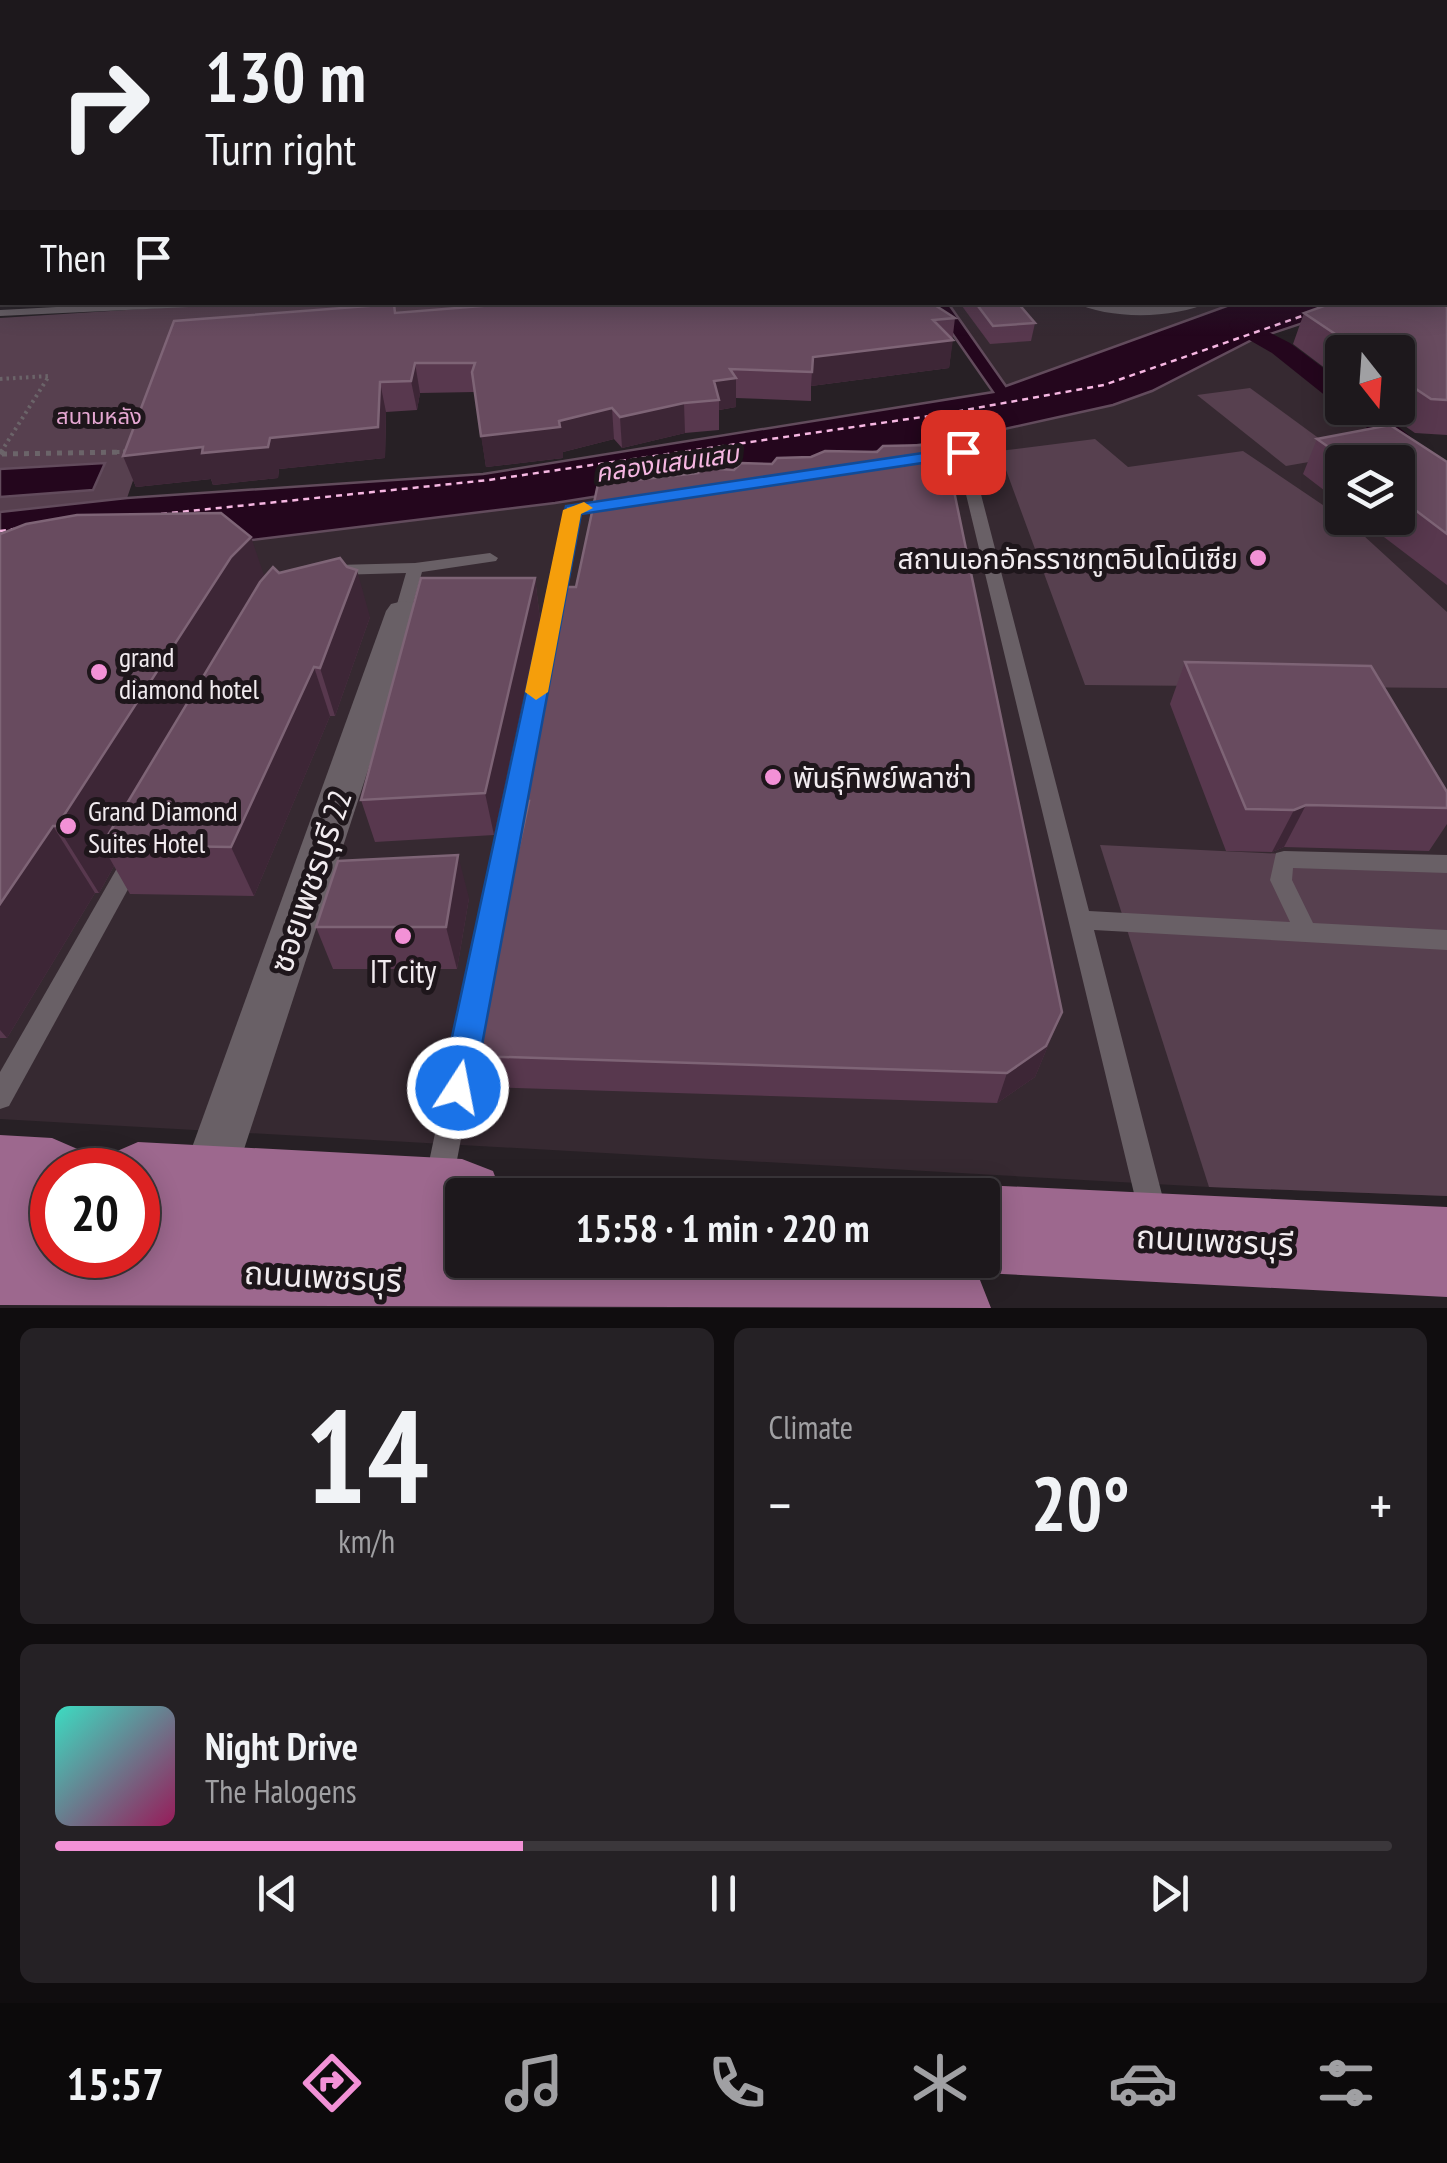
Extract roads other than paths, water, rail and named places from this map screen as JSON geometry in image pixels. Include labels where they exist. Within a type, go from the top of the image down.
[{"type":"main road","points":[[186,1175],[445,1201]]},
{"type":"main road","points":[[0,1178],[30,1180]]},
{"type":"main road","name":"ถนนเพชรบุรี","points":[[1000,1229],[1447,1252]]},
{"type":"main road","name":"ถนนเพชรบุรี","points":[[0,1260],[739,1303],[945,1308]]},
{"type":"street","name":"ซอยเพชรบุรี 22","points":[[186,1175],[403,611]]},
{"type":"lane","points":[[0,313],[146,305]]},
{"type":"lane","points":[[1087,305],[1102,310],[1151,311],[1187,305]]},
{"type":"lane","points":[[885,464],[963,452],[1159,1238]]},
{"type":"lane","points":[[452,1178],[572,510],[631,501]]},
{"type":"lane","points":[[336,570],[415,568],[490,558]]},
{"type":"lane","points":[[403,611],[415,568]]},
{"type":"lane","points":[[0,1097],[142,844]]},
{"type":"lane","points":[[1307,933],[1280,880],[1284,859],[1447,864]]},
{"type":"lane","points":[[1080,920],[1447,940]]},
{"type":"water","name":"คลองแสนแสบ","points":[[932,305],[949,305],[1006,386],[1229,305],[1357,305],[1252,340],[1152,391],[1113,405],[968,437],[555,503],[121,556],[0,566],[0,512],[127,498],[483,474],[993,392]]},
{"type":"water","points":[[105,463],[93,490],[0,497],[0,469]]},
{"type":"waterway","points":[[1241,325],[1281,348],[1325,382]]},
{"type":"waterway","points":[[1379,425],[1447,481]]},
{"type":"place","name":"สถานเอกอัครราชทูตอินโดนีเซีย","points":[[1258,558]]},
{"type":"place","name":"grand diamond hotel","points":[[99,672]]},
{"type":"place","name":"พันธุ์ทิพย์พลาซ่า","points":[[773,777]]},
{"type":"place","name":"Grand Diamond Suites Hotel","points":[[68,826]]},
{"type":"place","name":"IT city","points":[[403,936]]},
{"type":"park label","name":"สนามหลัง","points":[[99,416]]}]
